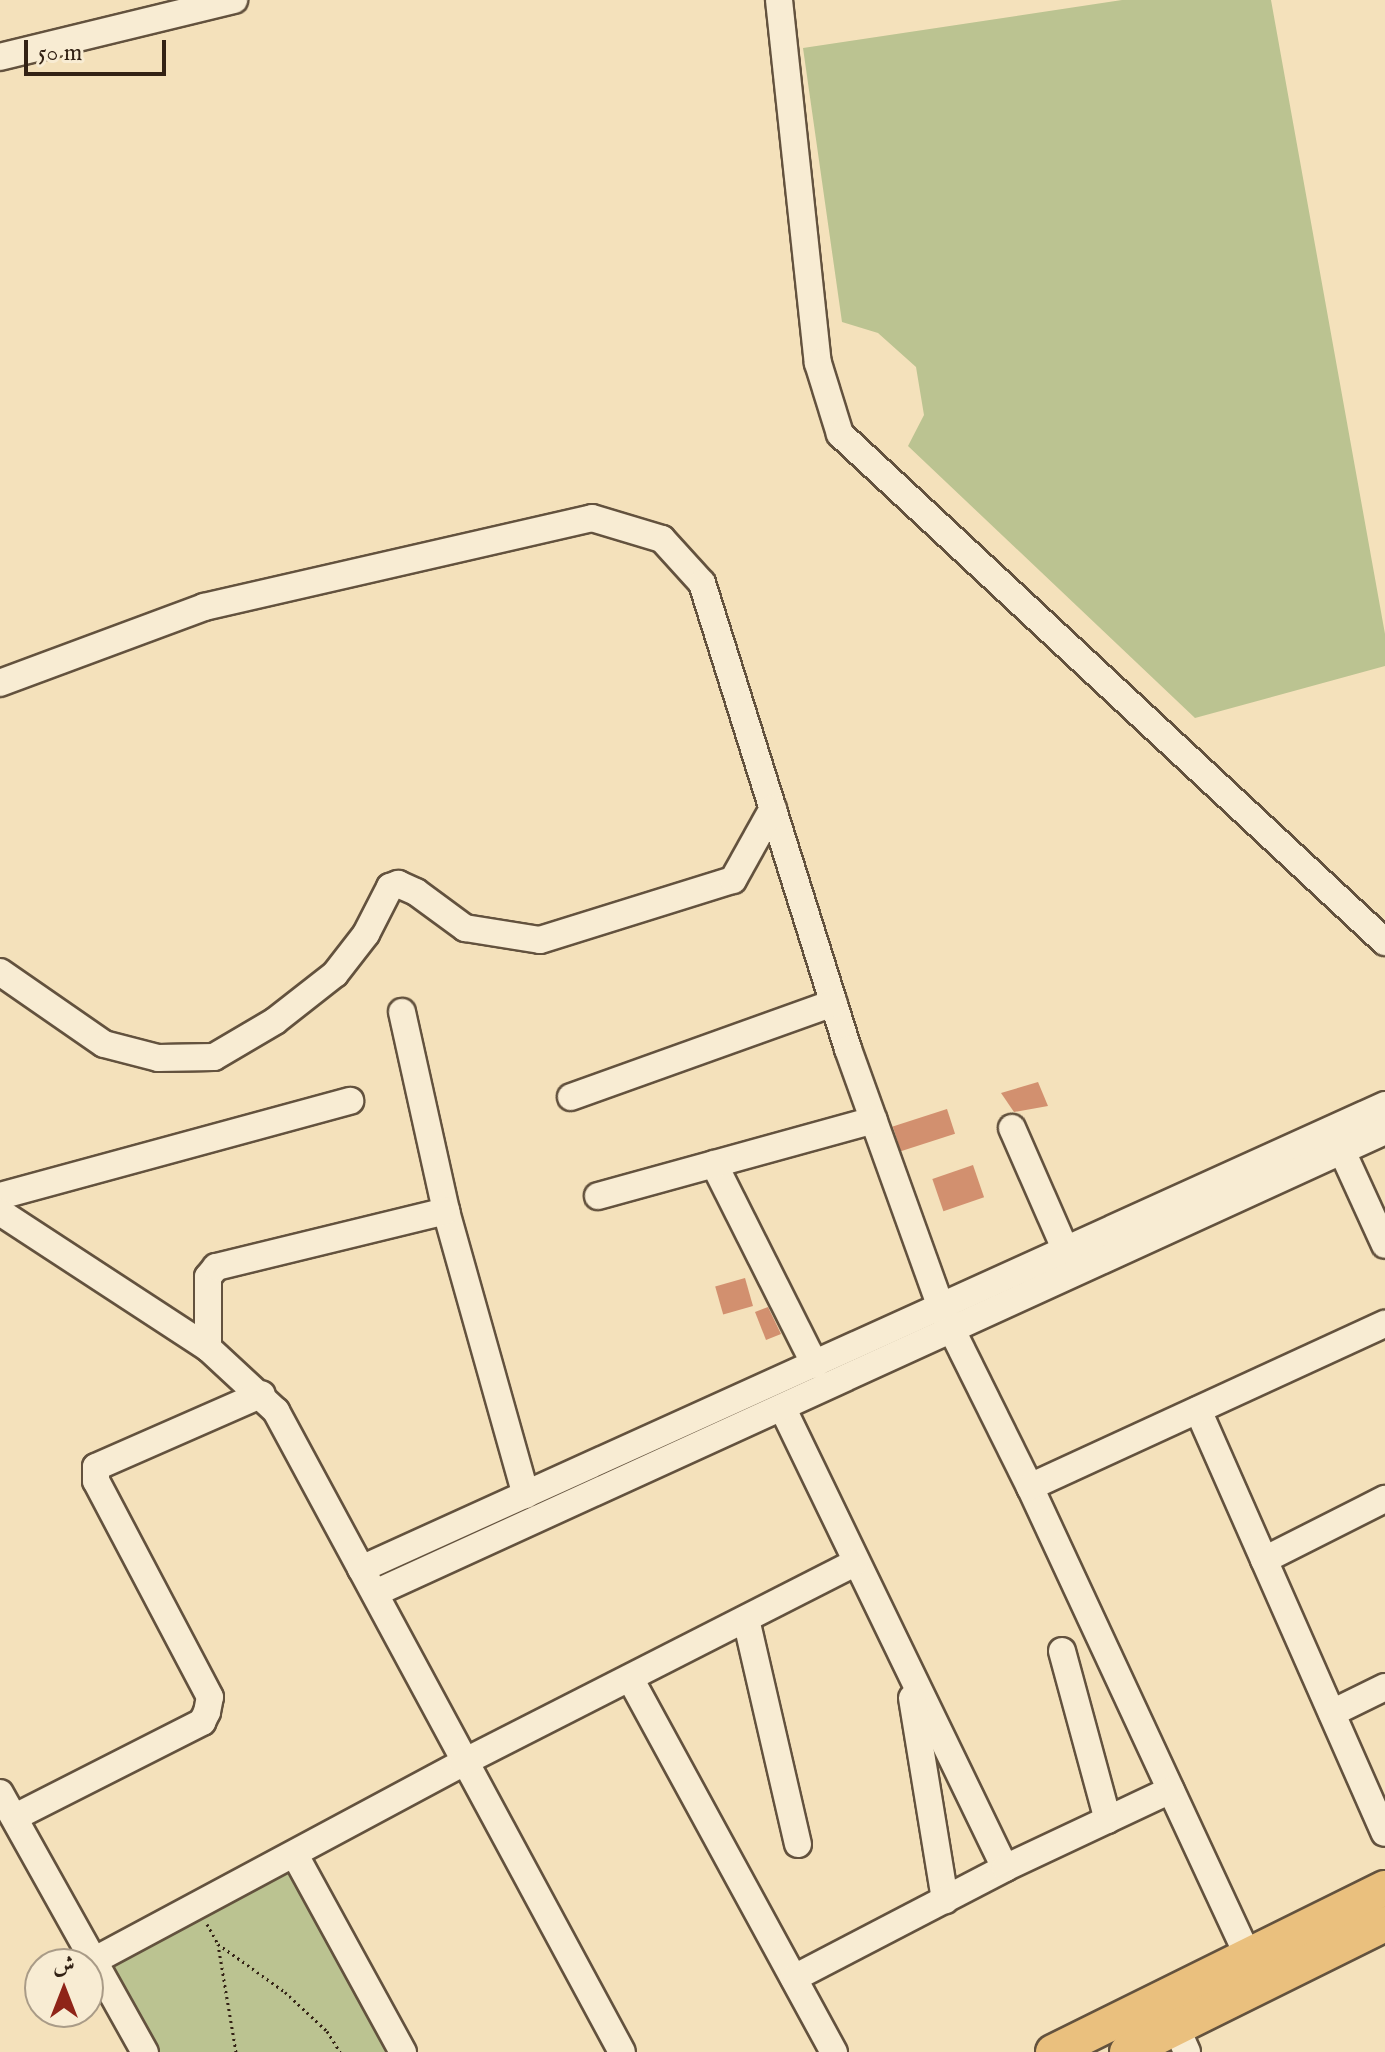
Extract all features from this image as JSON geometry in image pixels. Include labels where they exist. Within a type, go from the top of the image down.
[{"type":"main road","points":[[1053,2052],[1385,1888]]},
{"type":"main road","points":[[1127,2052],[1182,2040],[1385,1924]]},
{"type":"street","points":[[0,57],[234,0]]},
{"type":"street","points":[[779,0],[818,363],[840,434],[1385,942]]},
{"type":"street","points":[[0,683],[204,607],[592,518],[662,539],[702,583],[834,1003],[941,1308],[1030,1487],[1248,1956]]},
{"type":"street","points":[[0,972],[104,1044],[158,1058],[214,1057],[275,1021],[335,974],[366,934],[390,887],[398,884],[416,892],[465,928],[540,940],[733,880],[773,808]]},
{"type":"street","points":[[571,1097],[834,1003]]},
{"type":"street","points":[[402,1012],[446,1211],[526,1495]]},
{"type":"street","points":[[0,1196],[350,1101]]},
{"type":"street","points":[[361,1569],[1385,1105]]},
{"type":"street","points":[[598,1196],[874,1120]]},
{"type":"street","points":[[1012,1128],[1066,1251]]},
{"type":"street","points":[[375,1593],[955,1332],[1385,1131]]},
{"type":"street","points":[[1342,1151],[1385,1245]]},
{"type":"street","points":[[714,1164],[815,1365]]},
{"type":"street","points":[[208,1348],[208,1277],[216,1267],[446,1211]]},
{"type":"street","points":[[5,1220],[208,1348],[262,1394],[375,1593],[462,1763],[622,2052]]},
{"type":"street","points":[[1030,1487],[1385,1324]]},
{"type":"street","points":[[17,1816],[202,1722],[210,1697],[96,1481],[96,1467],[262,1394]]},
{"type":"street","points":[[783,1409],[854,1563],[1005,1868]]},
{"type":"street","points":[[1198,1410],[1385,1833]]},
{"type":"street","points":[[1264,1560],[1385,1499]]},
{"type":"street","points":[[104,1955],[462,1763],[631,1680],[854,1563]]},
{"type":"street","points":[[746,1619],[798,1844]]},
{"type":"street","points":[[1062,1651],[1108,1820]]},
{"type":"street","points":[[908,1671],[945,1900]]},
{"type":"street","points":[[631,1680],[834,2052]]},
{"type":"street","points":[[1332,1713],[1385,1687]]},
{"type":"street","points":[[794,1978],[1005,1868],[1171,1790]]},
{"type":"street","points":[[0,1793],[17,1816],[88,1948]]},
{"type":"street","points":[[295,1855],[403,2052]]},
{"type":"street","points":[[104,1977],[145,2052]]},
{"type":"path","points":[[193,1931],[220,1917]]},
{"type":"path","points":[[207,1924],[218,1944],[236,2052]]},
{"type":"path","points":[[218,1944],[285,1992],[327,2031],[340,2052]]},
{"type":"green space","points":[[1122,0],[1271,0],[1385,634],[1385,666],[1195,718],[908,446],[924,415],[916,367],[878,333],[842,322],[803,48]]},
{"type":"green space","points":[[287,1872],[388,2052],[160,2052],[113,1965]]},
{"type":"building","points":[[1038,1082],[1048,1106],[1014,1112],[1001,1093]]},
{"type":"building","points":[[947,1109],[955,1134],[901,1151],[893,1127]]},
{"type":"building","points":[[973,1165],[984,1197],[943,1211],[932,1179]]},
{"type":"building","points":[[745,1278],[753,1306],[723,1314],[715,1287]]},
{"type":"building","points":[[768,1307],[781,1334],[766,1340],[755,1312]]}]
